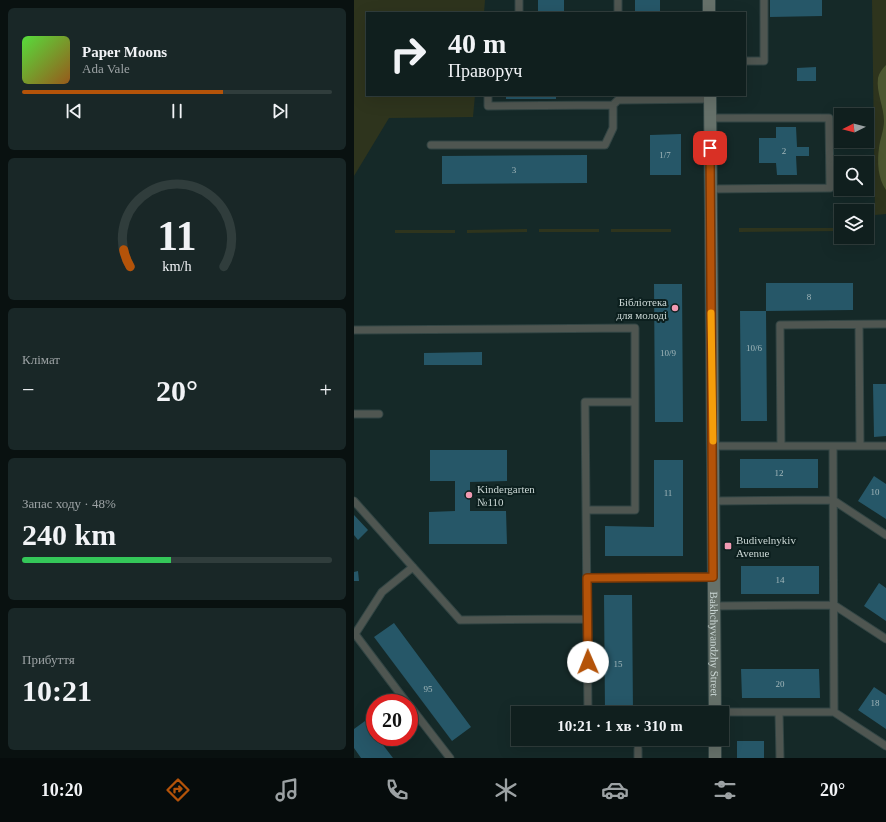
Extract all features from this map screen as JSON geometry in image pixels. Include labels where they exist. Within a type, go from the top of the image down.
[{"type":"street","points":[[709,0],[709,12]]},
{"type":"street","name":"Bakhchyvandzhy Street","points":[[710,97],[714,706]]},
{"type":"street","points":[[715,746],[715,758]]},
{"type":"lane","points":[[519,0],[519,12]]},
{"type":"lane","points":[[618,0],[618,12]]},
{"type":"lane","points":[[746,61],[764,61],[764,0]]},
{"type":"lane","points":[[488,96],[488,106],[710,97]]},
{"type":"lane","points":[[431,146],[605,145],[613,128],[616,100]]},
{"type":"lane","points":[[710,118],[829,118],[830,157],[830,188],[711,189]]},
{"type":"lane","points":[[860,324],[860,446]]},
{"type":"lane","points":[[781,446],[780,325],[886,324]]},
{"type":"lane","points":[[354,330],[635,328],[635,510],[586,510]]},
{"type":"lane","points":[[588,706],[585,402],[635,402]]},
{"type":"lane","points":[[354,414],[379,414]]},
{"type":"lane","points":[[713,446],[886,446]]},
{"type":"lane","points":[[833,446],[834,712]]},
{"type":"lane","points":[[713,501],[833,500],[886,535]]},
{"type":"lane","points":[[354,501],[460,620],[587,619]]},
{"type":"lane","points":[[400,694],[355,634],[382,592],[413,567]]},
{"type":"lane","points":[[587,578],[713,577]]},
{"type":"lane","points":[[714,606],[834,605],[886,639]]},
{"type":"lane","points":[[779,712],[780,758]]},
{"type":"lane","points":[[729,713],[834,712],[886,746]]},
{"type":"lane","points":[[418,717],[450,758]]},
{"type":"lane","points":[[638,749],[638,758]]},
{"type":"green space","points":[[354,0],[485,0],[484,12],[366,12],[366,96],[475,96],[473,117],[389,118],[354,176]]},
{"type":"green space","points":[[872,0],[886,0],[886,214],[875,215]]},
{"type":"green space","points":[[886,65],[886,190],[881,181],[878,165],[879,148],[884,121],[879,94],[878,78],[879,74]]},
{"type":"green space","points":[[739,228],[834,228],[834,231],[739,232]]},
{"type":"green space","points":[[527,229],[527,232],[467,233],[467,230]]},
{"type":"green space","points":[[539,229],[599,229],[599,232],[539,232]]},
{"type":"green space","points":[[611,229],[671,229],[671,232],[611,232]]},
{"type":"green space","points":[[395,230],[455,230],[455,233],[395,233]]},
{"type":"building","points":[[538,0],[564,0],[564,12],[538,12]]},
{"type":"building","points":[[635,0],[660,0],[660,12],[635,12]]},
{"type":"building","points":[[770,0],[822,0],[822,16],[770,17]]},
{"type":"building","points":[[816,67],[816,81],[797,81],[797,68]]},
{"type":"building","points":[[506,96],[556,96],[556,99],[506,99]]},
{"type":"building","points":[[776,127],[796,127],[797,147],[809,147],[809,156],[796,156],[797,175],[777,175],[776,163],[759,163],[759,138],[776,138]]},
{"type":"building","points":[[681,134],[681,175],[650,175],[650,135]]},
{"type":"building","points":[[587,155],[587,183],[442,184],[442,156]]},
{"type":"building","points":[[766,283],[853,283],[853,310],[766,311]]},
{"type":"building","points":[[654,284],[682,284],[683,422],[655,422]]},
{"type":"building","points":[[740,311],[766,311],[767,421],[741,421]]},
{"type":"building","points":[[482,352],[482,365],[424,365],[424,353]]},
{"type":"building","points":[[873,384],[886,384],[886,436],[874,437]]},
{"type":"building","points":[[430,450],[507,450],[507,481],[470,482],[470,511],[506,511],[507,544],[429,544],[429,512],[455,511],[455,481],[430,481]]},
{"type":"building","points":[[740,459],[818,459],[818,488],[740,488]]},
{"type":"building","points":[[654,460],[683,460],[683,556],[605,556],[605,526],[654,527]]},
{"type":"building","points":[[874,476],[886,484],[886,519],[858,501]]},
{"type":"building","points":[[354,515],[368,530],[358,540],[354,535]]},
{"type":"building","points":[[741,566],[819,566],[819,594],[741,594]]},
{"type":"building","points":[[358,571],[359,581],[354,581],[354,572]]},
{"type":"building","points":[[879,583],[886,588],[886,621],[864,606]]},
{"type":"building","points":[[604,595],[632,595],[633,706],[605,706]]},
{"type":"building","points":[[394,623],[471,727],[452,741],[374,637]]},
{"type":"building","points":[[741,669],[819,669],[820,698],[742,698]]},
{"type":"building","points":[[874,687],[886,695],[886,729],[858,710]]},
{"type":"building","points":[[365,721],[366,746],[384,746],[393,758],[361,758],[354,748],[354,729]]},
{"type":"building","points":[[737,741],[764,741],[764,758],[737,758]]},
{"type":"slow traffic","points":[[711,313],[713,441]]},
{"type":"place","name":"Бібліотека для молоді","points":[[675,308]]},
{"type":"place","name":"Kindergarten №110","points":[[469,495]]},
{"type":"place","name":"Budivelnykiv Avenue","points":[[728,546]]},
{"type":"route","points":[[588,662],[587,578],[713,577],[710,148]]}]
